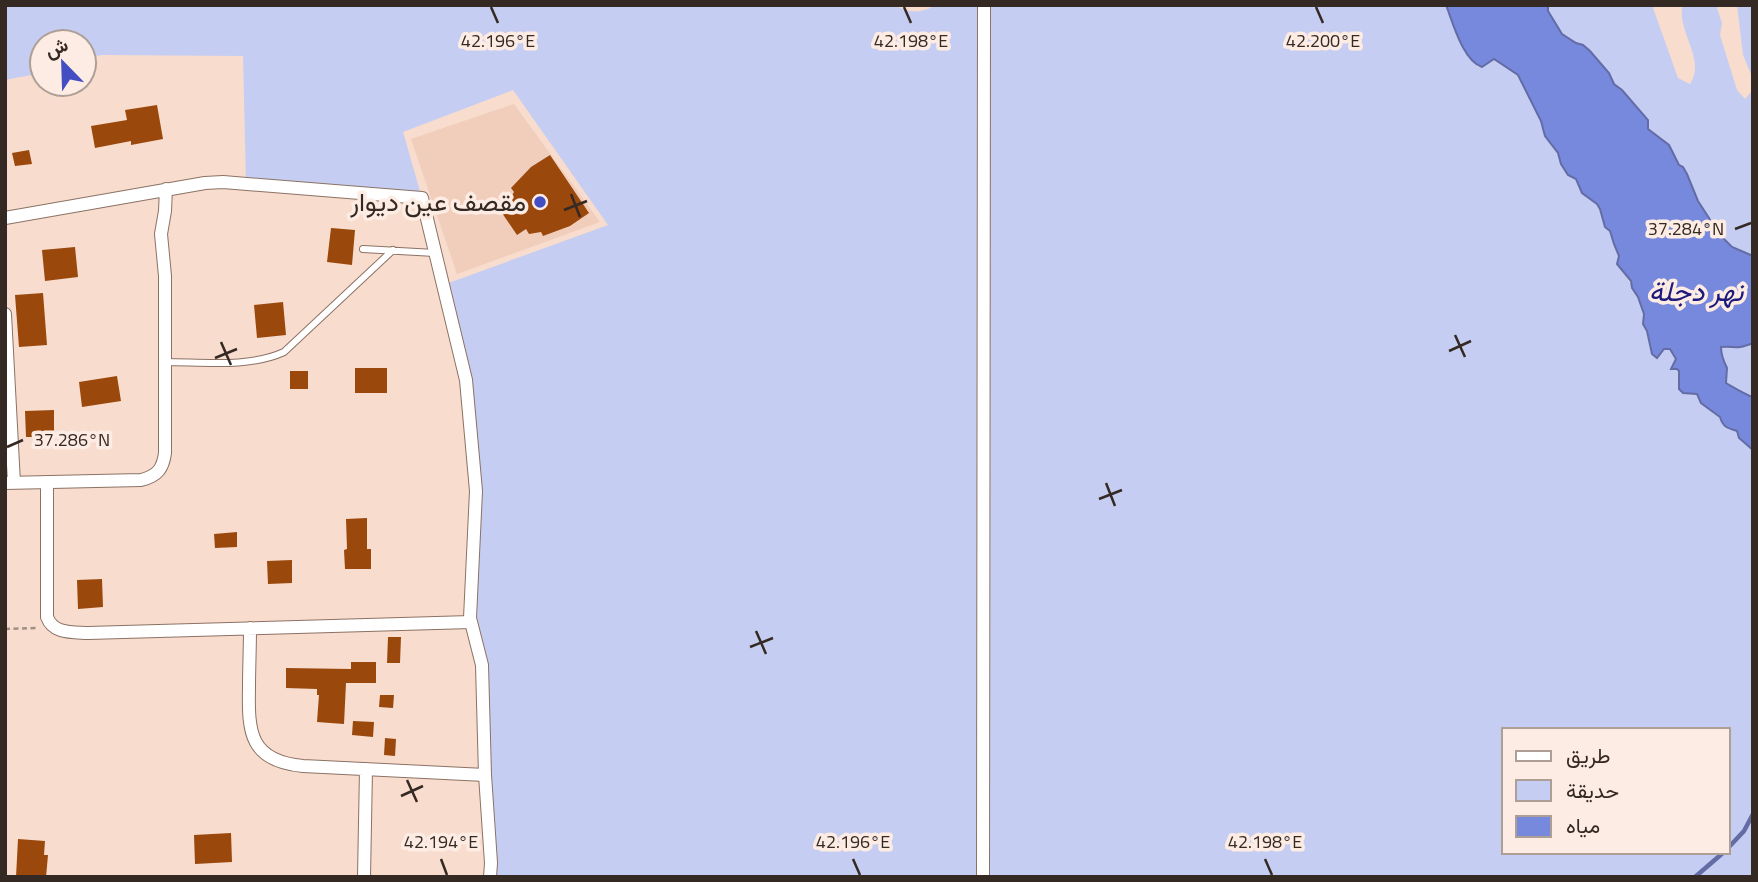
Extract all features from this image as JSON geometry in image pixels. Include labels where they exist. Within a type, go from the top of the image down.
[{"type":"street","points":[[983,877],[984,5]]},
{"type":"street","points":[[5,218],[223,182],[422,198],[466,380],[475,491],[470,610],[482,665],[490,877]]},
{"type":"street","points":[[5,314],[10,483],[141,480],[156,475],[163,465],[165,453],[165,276],[161,234],[166,190]]},
{"type":"street","points":[[47,482],[46,610],[49,622],[59,630],[88,633],[471,622]]},
{"type":"street","points":[[250,628],[248,720],[260,750],[274,760],[292,765],[485,775]]},
{"type":"street","points":[[364,877],[366,769]]},
{"type":"lane","points":[[363,249],[435,253]]},
{"type":"lane","points":[[165,362],[240,362],[260,360],[284,352],[393,250]]},
{"type":"path","points":[[5,629],[53,627]]},
{"type":"shaded area","points":[[514,104],[600,222],[457,274],[411,139]]},
{"type":"green space","points":[[5,5],[895,5],[916,11],[936,5],[1446,5],[1463,45],[1478,67],[1494,59],[1518,75],[1541,121],[1545,136],[1558,153],[1561,164],[1568,175],[1576,179],[1583,194],[1597,204],[1619,256],[1617,264],[1640,303],[1650,342],[1660,355],[1664,349],[1670,348],[1676,359],[1671,367],[1679,371],[1683,393],[1697,394],[1701,403],[1720,417],[1722,424],[1737,431],[1739,437],[1753,450],[1753,877],[492,877],[473,631],[476,491],[466,380],[443,285],[608,225],[513,90],[403,132],[422,198],[246,184],[243,56],[98,56],[98,28],[28,28],[28,76],[5,80]]},
{"type":"green space","points":[[1548,5],[1652,5],[1678,78],[1690,84],[1694,76],[1695,61],[1682,21],[1682,5],[1716,5],[1722,23],[1720,35],[1737,90],[1745,99],[1753,90],[1753,256],[1732,247],[1714,229],[1676,157],[1648,129],[1648,120],[1614,84],[1609,73],[1590,51],[1562,34],[1548,11]]},
{"type":"green space","points":[[1737,5],[1753,5],[1753,79],[1743,55]]},
{"type":"green space","points":[[1753,343],[1753,397],[1726,383],[1726,369],[1720,347],[1738,348]]},
{"type":"water","name":"نهر دجلة","points":[[1446,5],[1548,5],[1548,11],[1562,34],[1590,51],[1609,73],[1614,84],[1648,120],[1648,129],[1669,145],[1687,174],[1714,229],[1732,247],[1753,256],[1753,343],[1739,347],[1721,347],[1727,368],[1726,383],[1753,397],[1753,450],[1739,438],[1737,431],[1726,427],[1720,417],[1701,403],[1697,394],[1683,393],[1679,389],[1679,371],[1671,369],[1676,359],[1670,349],[1664,349],[1657,358],[1652,354],[1638,297],[1631,281],[1617,264],[1619,256],[1610,231],[1605,227],[1600,209],[1582,193],[1576,179],[1568,175],[1561,164],[1558,153],[1545,136],[1541,121],[1518,75],[1494,59],[1482,67],[1475,63],[1464,49]]},
{"type":"building","points":[[157,105],[163,139],[131,145],[131,141],[95,148],[91,126],[127,120],[125,110]]},
{"type":"building","points":[[29,150],[32,164],[15,166],[12,153]]},
{"type":"building","points":[[550,155],[589,213],[570,226],[543,236],[541,232],[529,234],[526,229],[517,235],[502,213],[511,207],[508,202],[514,192],[511,188],[531,167]]},
{"type":"building","points":[[331,228],[355,230],[352,265],[327,262]]},
{"type":"building","points":[[75,247],[78,277],[45,281],[42,250]]},
{"type":"building","points":[[43,293],[47,345],[19,347],[15,295]]},
{"type":"building","points":[[283,302],[286,335],[257,338],[254,305]]},
{"type":"building","points":[[355,368],[387,368],[387,393],[355,393]]},
{"type":"building","points":[[290,371],[308,371],[308,389],[290,389]]},
{"type":"building","points":[[117,376],[121,401],[82,407],[79,382]]},
{"type":"building","points":[[54,410],[54,437],[26,437],[25,411]]},
{"type":"building","points":[[367,518],[367,549],[371,549],[371,569],[345,569],[346,519]]},
{"type":"building","points":[[237,532],[237,547],[215,548],[214,534]]},
{"type":"building","points":[[292,560],[292,583],[268,584],[267,561]]},
{"type":"building","points":[[102,579],[103,607],[78,609],[77,580]]},
{"type":"building","points":[[388,637],[401,637],[400,663],[387,663]]},
{"type":"building","points":[[351,662],[376,662],[376,683],[346,683],[344,724],[317,722],[317,689],[286,688],[286,668],[351,669]]},
{"type":"building","points":[[380,695],[394,695],[393,708],[379,707]]},
{"type":"building","points":[[353,721],[374,722],[373,737],[352,735]]},
{"type":"building","points":[[385,738],[396,739],[395,756],[384,755]]},
{"type":"building","points":[[231,833],[232,862],[195,864],[194,835]]},
{"type":"building","points":[[18,839],[45,841],[44,855],[48,855],[46,877],[16,877]]},
{"type":"waterway","points":[[1730,846],[1744,831],[1753,814]]},
{"type":"waterway","points":[[1695,877],[1722,854]]},
{"type":"place","name":"مقصف عين ديوار","points":[[540,202]]}]
